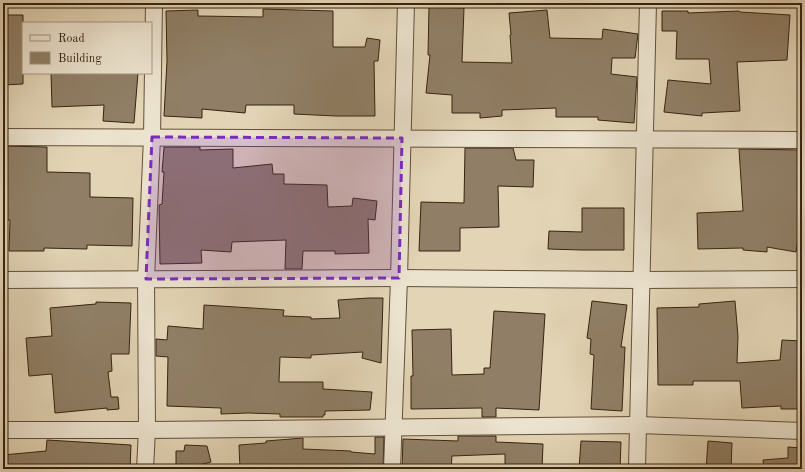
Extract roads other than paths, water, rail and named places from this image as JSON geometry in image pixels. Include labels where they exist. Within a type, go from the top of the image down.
[{"type":"street","points":[[145,469],[148,430],[146,279],[152,137],[154,3]]},
{"type":"street","points":[[392,469],[399,278],[406,3]]},
{"type":"street","points":[[637,469],[648,3]]},
{"type":"street","points":[[3,136],[802,140]]},
{"type":"street","points":[[3,280],[399,278],[641,280],[802,279]]},
{"type":"street","points":[[3,430],[638,425],[802,430]]}]
